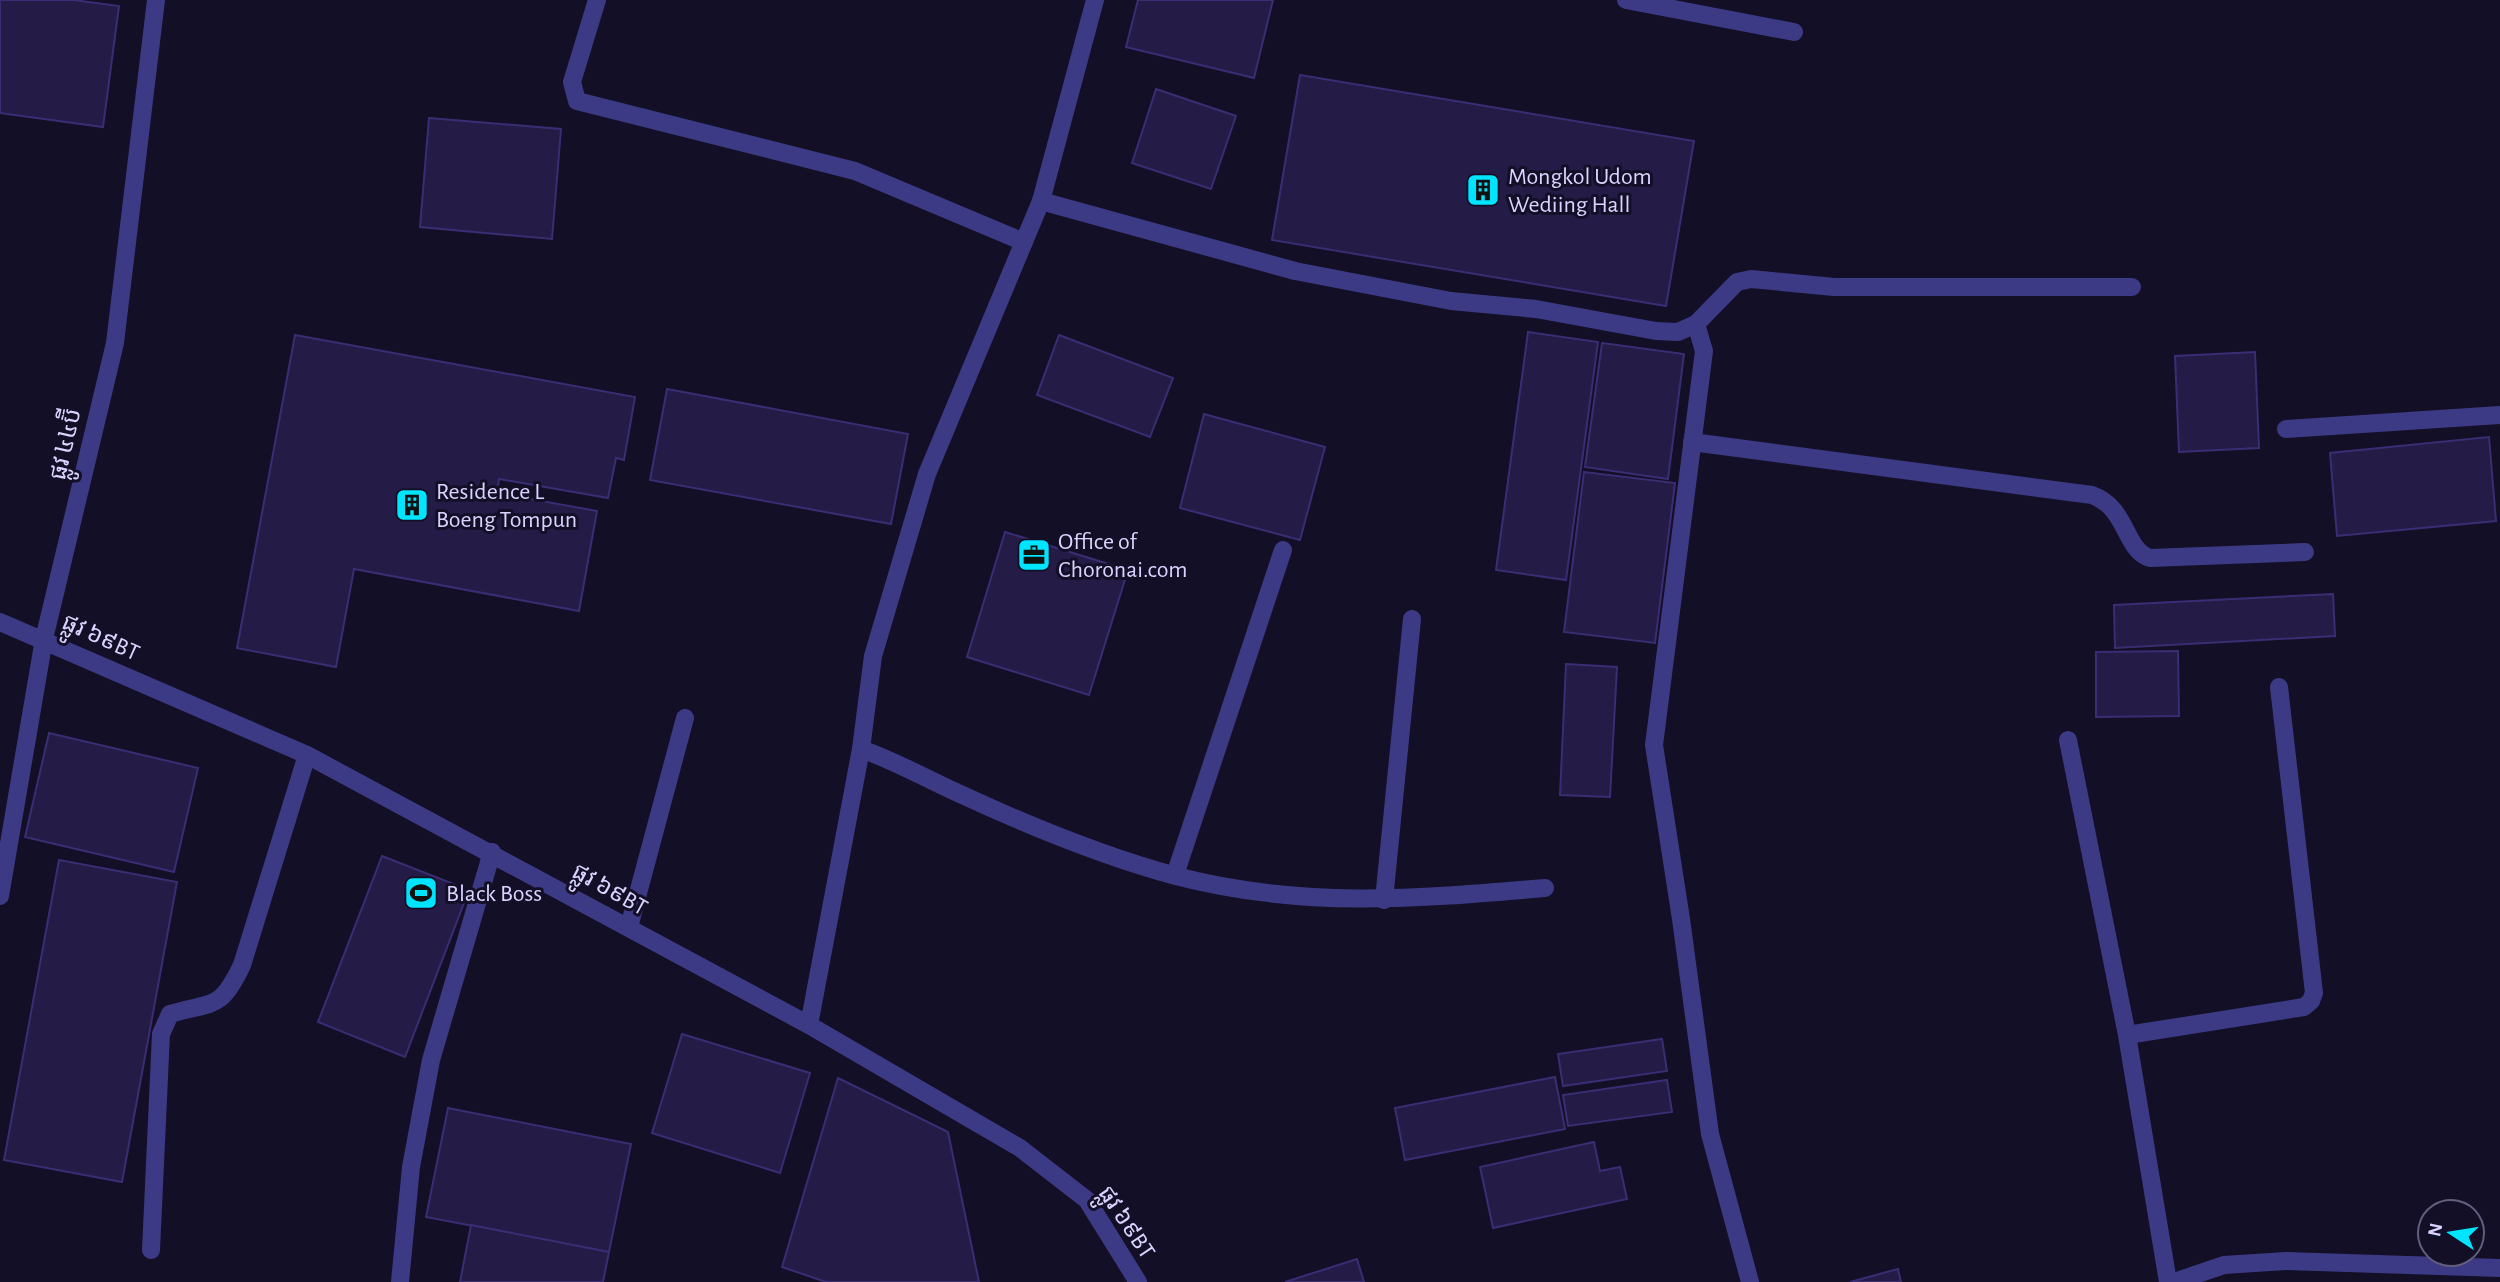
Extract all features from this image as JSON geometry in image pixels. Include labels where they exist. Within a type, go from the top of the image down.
[{"type":"street","name":"ផ្លូវ ៤៤ប៊ី","points":[[0,896],[44,639],[114,343],[156,0]]},
{"type":"street","points":[[597,0],[572,82],[577,101],[855,171],[1024,242]]},
{"type":"street","points":[[809,1025],[861,749],[873,656],[927,474],[1041,201],[1095,0]]},
{"type":"street","points":[[1626,0],[1794,32]]},
{"type":"street","points":[[1041,201],[1295,271],[1451,300],[1536,309],[1656,331],[1678,332],[1696,324],[1737,282],[1751,279],[1834,288],[2132,287]]},
{"type":"street","points":[[1696,324],[1704,351],[1654,745],[1710,1134],[1750,1282]]},
{"type":"street","points":[[2286,429],[2500,415]]},
{"type":"street","points":[[1692,442],[2092,495],[2107,500],[2139,552],[2150,558],[2305,552]]},
{"type":"street","points":[[1175,876],[1283,550]]},
{"type":"street","points":[[1384,900],[1412,619]]},
{"type":"street","name":"ផ្លូវ ៦៩BT","points":[[0,621],[307,755],[492,852],[809,1025],[1020,1148],[1087,1199],[1138,1282]]},
{"type":"street","points":[[2127,1035],[2304,1007],[2311,1001],[2314,993],[2279,687]]},
{"type":"street","points":[[629,927],[685,718]]},
{"type":"street","points":[[2068,740],[2127,1035],[2168,1282]]},
{"type":"street","points":[[861,749],[1080,842],[1175,876],[1297,898],[1384,900],[1545,888]]},
{"type":"street","points":[[151,1250],[161,1034],[170,1014],[215,1004],[229,991],[242,965],[307,755]]},
{"type":"street","points":[[400,1282],[411,1167],[431,1060],[492,852]]},
{"type":"street","points":[[2174,1282],[2224,1265],[2286,1261],[2500,1268]]},
{"type":"building","points":[[0,0],[73,0],[119,6],[103,127],[0,113]]},
{"type":"building","points":[[1138,0],[1273,0],[1254,78],[1126,47]]},
{"type":"building","name":"Mongkol Udom Wediing Hall","points":[[1300,75],[1694,141],[1666,306],[1272,240]]},
{"type":"building","points":[[1156,89],[1236,116],[1211,189],[1132,163]]},
{"type":"building","points":[[429,118],[561,129],[552,239],[420,227]]},
{"type":"building","points":[[1528,332],[1598,342],[1566,580],[1496,570]]},
{"type":"building","name":"Residence L Boeng Tompun","points":[[295,335],[635,397],[624,460],[616,458],[608,498],[499,479],[497,493],[597,511],[579,611],[354,569],[336,667],[237,648]]},
{"type":"building","points":[[1059,335],[1173,378],[1150,437],[1037,395]]},
{"type":"building","points":[[1602,343],[1684,354],[1668,479],[1585,467]]},
{"type":"building","points":[[2255,352],[2259,448],[2179,452],[2175,356]]},
{"type":"building","points":[[667,389],[908,434],[891,524],[650,480]]},
{"type":"building","points":[[1204,414],[1325,447],[1300,540],[1180,508]]},
{"type":"building","points":[[2489,437],[2496,521],[2337,536],[2330,453]]},
{"type":"building","points":[[1584,472],[1675,483],[1655,643],[1564,632]]},
{"type":"building","points":[[1005,532],[1128,570],[1089,695],[967,657]]},
{"type":"building","points":[[2333,594],[2335,636],[2115,648],[2114,605]]},
{"type":"building","points":[[2178,651],[2179,716],[2096,717],[2096,652]]},
{"type":"building","points":[[1566,664],[1617,667],[1610,797],[1560,795]]},
{"type":"building","points":[[49,733],[198,768],[174,872],[25,837]]},
{"type":"building","points":[[382,856],[469,890],[405,1057],[318,1022]]},
{"type":"building","points":[[59,860],[177,882],[122,1182],[4,1160]]},
{"type":"building","points":[[682,1034],[810,1073],[780,1173],[652,1133]]},
{"type":"building","points":[[1662,1039],[1667,1071],[1563,1086],[1558,1054]]},
{"type":"building","points":[[1555,1077],[1565,1129],[1405,1160],[1395,1108]]},
{"type":"building","points":[[838,1078],[948,1132],[979,1282],[826,1282],[782,1267]]},
{"type":"building","points":[[1667,1080],[1672,1112],[1568,1126],[1563,1095]]},
{"type":"building","points":[[448,1108],[631,1144],[609,1252],[426,1217]]},
{"type":"building","points":[[1594,1142],[1600,1171],[1620,1167],[1627,1199],[1493,1228],[1480,1167]]},
{"type":"building","points":[[471,1225],[609,1252],[603,1282],[460,1282]]},
{"type":"building","points":[[1357,1259],[1364,1282],[1285,1282]]},
{"type":"building","points":[[1898,1269],[1901,1282],[1850,1282]]},
{"type":"place","name":"Mongkol Udom Wediing Hall","points":[[1483,190]]},
{"type":"place","name":"Residence L Boeng Tompun","points":[[412,505]]},
{"type":"place","name":"Office of Choronai.com","points":[[1034,555]]},
{"type":"place","name":"Black Boss","points":[[421,893]]}]
